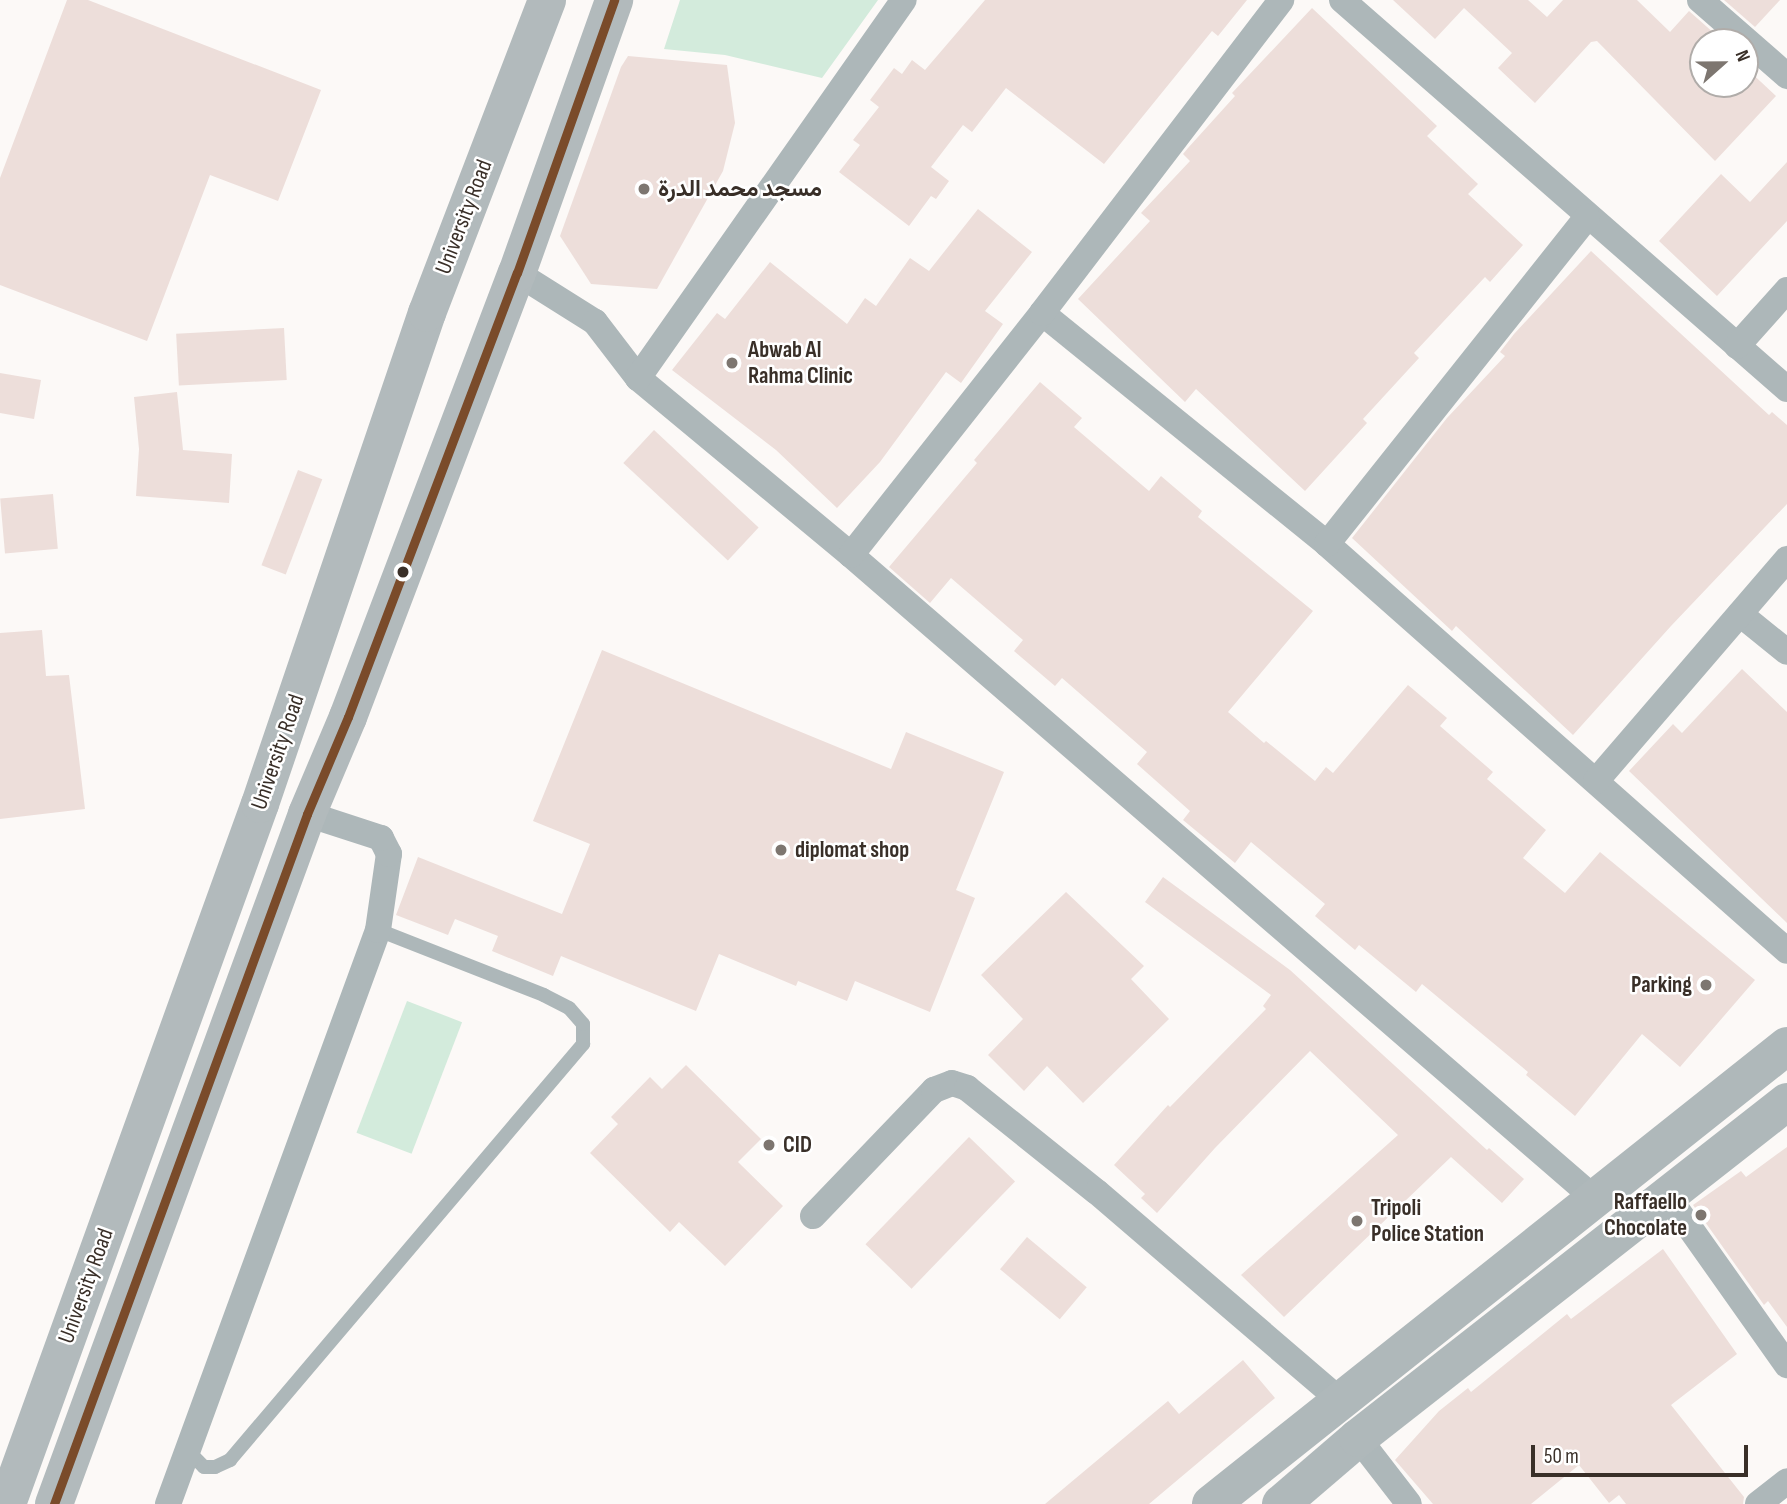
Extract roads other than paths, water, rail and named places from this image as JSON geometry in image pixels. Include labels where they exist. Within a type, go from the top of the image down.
[{"type":"highway","name":"University Road","points":[[7,1504],[260,804],[426,313],[547,0]]},
{"type":"highway","name":"University Road","points":[[54,1504],[307,814],[348,717],[517,272],[614,0]]},
{"type":"main road","points":[[1211,1504],[1787,1046]]},
{"type":"main road","points":[[1280,1504],[1358,1438],[1787,1102]]},
{"type":"street","points":[[639,378],[904,0]]},
{"type":"street","points":[[851,555],[1042,313],[1281,0]]},
{"type":"street","points":[[1700,0],[1787,76]]},
{"type":"street","points":[[1354,4],[1587,217],[1787,389]]},
{"type":"street","points":[[1327,544],[1587,217]]},
{"type":"street","points":[[517,272],[595,322],[639,378],[851,555],[1594,1198]]},
{"type":"street","points":[[1737,346],[1787,290]]},
{"type":"street","points":[[1042,313],[1327,544],[1787,951]]},
{"type":"street","points":[[1596,780],[1787,559]]},
{"type":"street","points":[[1740,614],[1787,652]]},
{"type":"street","points":[[168,1504],[378,930],[389,855],[381,838],[307,814]]},
{"type":"street","points":[[813,1216],[934,1090],[952,1083],[967,1088],[1097,1192],[1340,1400]]},
{"type":"street","points":[[1668,1197],[1787,1365]]},
{"type":"street","points":[[1358,1438],[1409,1504]]},
{"type":"street","points":[[1758,1504],[1787,1481]]},
{"type":"lane","points":[[189,1452],[204,1466],[215,1467],[230,1460],[583,1044],[583,1024],[561,1004],[378,930]]},
{"type":"place","name":"مسجد محمد الدرة","points":[[644,189]]},
{"type":"place","name":"Abwab Al Rahma Clinic","points":[[732,363]]},
{"type":"place","name":"diplomat shop","points":[[781,850]]},
{"type":"place","name":"Parking","points":[[1706,985]]},
{"type":"place","name":"CID","points":[[769,1145]]},
{"type":"place","name":"Raffaello Chocolate","points":[[1701,1215]]},
{"type":"place","name":"Tripoli Police Station","points":[[1357,1221]]}]
